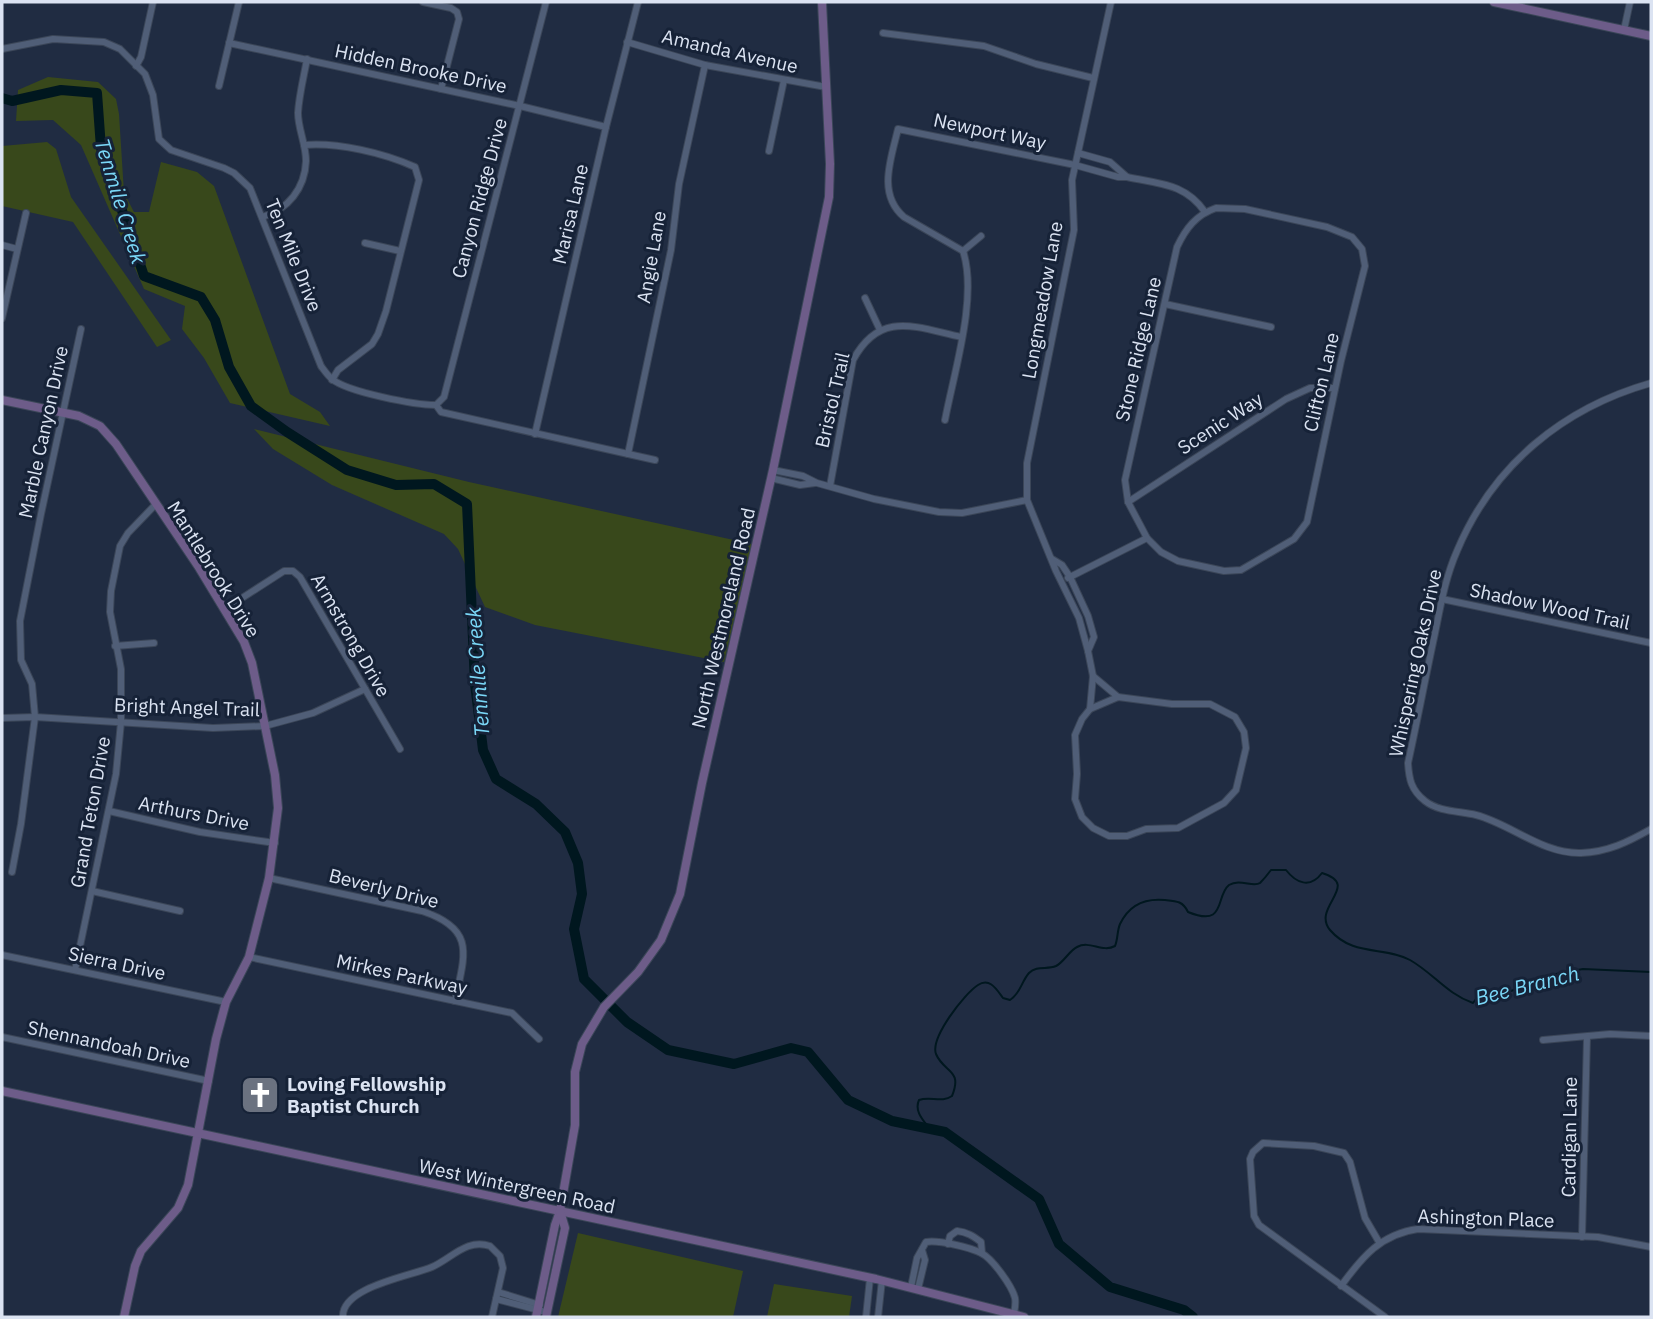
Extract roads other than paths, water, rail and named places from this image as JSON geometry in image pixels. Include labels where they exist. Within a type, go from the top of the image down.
[{"type":"main road","name":"North Westmoreland Road","points":[[538,1310],[560,1211],[576,1114],[575,1072],[582,1044],[604,1007],[649,958],[661,940],[680,894],[707,756],[772,474],[829,197],[822,2]]},
{"type":"main road","points":[[1494,2],[1651,36]]},
{"type":"main road","name":"Mantlebrook Drive","points":[[2,400],[79,415],[100,426],[116,444],[244,642],[252,663],[275,775],[278,808],[270,878],[249,957],[226,1002],[216,1039],[188,1185],[178,1208],[141,1251],[124,1317]]},
{"type":"main road","name":"West Wintergreen Road","points":[[2,1091],[882,1280],[1024,1317]]},
{"type":"main road","name":"North Westmoreland Road","points":[[547,1313],[565,1228],[560,1211]]},
{"type":"street","points":[[136,66],[141,57],[153,2]]},
{"type":"street","points":[[219,86],[239,2]]},
{"type":"street","points":[[423,2],[451,8],[457,12],[459,19],[440,89]]},
{"type":"street","name":"Canyon Ridge Drive","points":[[439,403],[546,2]]},
{"type":"street","name":"Marisa Lane","points":[[536,434],[606,127],[638,2]]},
{"type":"street","name":"Longmeadow Lane","points":[[1090,709],[1093,676],[1088,651],[1079,618],[1027,500],[1027,463],[1074,230],[1072,180],[1111,2]]},
{"type":"street","points":[[1624,30],[1630,2]]},
{"type":"street","points":[[883,33],[984,46],[1036,64],[1093,78]]},
{"type":"street","name":"Ten Mile Drive","points":[[2,49],[53,39],[104,42],[120,49],[145,74],[153,95],[159,139],[172,150],[234,173],[250,188],[321,366],[332,380]]},
{"type":"street","name":"Amanda Avenue","points":[[627,42],[705,65],[826,87]]},
{"type":"street","name":"Hidden Brooke Drive","points":[[229,43],[606,127]]},
{"type":"street","points":[[262,217],[280,211],[295,196],[302,181],[306,161],[298,111],[307,59]]},
{"type":"street","name":"Angie Lane","points":[[628,454],[671,250],[679,184],[705,65]]},
{"type":"street","points":[[769,151],[784,80]]},
{"type":"street","name":"Newport Way","points":[[963,251],[905,217],[888,194],[887,183],[898,129],[1183,189],[1198,201],[1205,212]]},
{"type":"street","points":[[304,145],[319,144],[386,156],[415,167],[419,180],[378,334],[372,344],[338,370],[332,380],[370,393],[439,403],[441,412],[655,460]]},
{"type":"street","points":[[1078,153],[1110,162],[1127,177]]},
{"type":"street","points":[[1107,174],[1110,162]]},
{"type":"street","name":"Clifton Lane","points":[[1147,538],[1161,552],[1178,561],[1224,571],[1241,570],[1294,539],[1307,522],[1335,388],[1365,265],[1362,249],[1352,237],[1327,227],[1245,209],[1216,208],[1205,212]]},
{"type":"street","name":"Stone Ridge Lane","points":[[1128,502],[1125,481],[1177,247],[1186,228],[1205,212]]},
{"type":"street","points":[[2,318],[26,213]]},
{"type":"street","points":[[944,420],[969,291],[968,268],[963,251],[981,236]]},
{"type":"street","points":[[365,243],[400,251]]},
{"type":"street","points":[[2,245],[17,248]]},
{"type":"street","points":[[864,298],[880,330],[894,326],[914,327],[961,337]]},
{"type":"street","points":[[1165,304],[1271,327]]},
{"type":"street","name":"Marble Canyon Drive","points":[[12,872],[35,717],[32,684],[20,660],[20,621],[81,329]]},
{"type":"street","name":"Bristol Trail","points":[[830,486],[853,360],[863,342],[880,330]]},
{"type":"street","name":"Whispering Oaks Drive","points":[[1651,383],[1600,401],[1544,435],[1505,473],[1483,502],[1457,551],[1442,599],[1408,763],[1409,779],[1414,791],[1436,807],[1478,816],[1544,845],[1578,853],[1616,848],[1651,830]]},
{"type":"street","name":"Scenic Way","points":[[1128,502],[1302,391],[1320,387],[1335,388]]},
{"type":"street","points":[[772,474],[803,476],[817,483],[874,499],[939,512],[962,513],[1027,500]]},
{"type":"street","points":[[1061,582],[1147,538],[1128,502]]},
{"type":"street","name":"Grand Teton Drive","points":[[75,970],[116,774],[121,722],[121,669],[115,646],[111,602],[120,546],[128,533],[155,505]]},
{"type":"street","name":"Longmeadow Lane","points":[[1052,559],[1062,565],[1070,577],[1093,628],[1094,637],[1088,651]]},
{"type":"street","name":"Armstrong Drive","points":[[225,609],[284,570],[293,571],[300,576],[400,749]]},
{"type":"street","name":"Shadow Wood Trail","points":[[1442,599],[1651,643]]},
{"type":"street","points":[[115,646],[153,643]]},
{"type":"street","points":[[1093,676],[1118,697]]},
{"type":"street","name":"Bright Angel Trail","points":[[2,718],[35,717],[213,728],[265,726],[313,713],[365,689]]},
{"type":"street","points":[[1118,697],[1172,704],[1210,704],[1236,717],[1244,732],[1246,748],[1236,790],[1223,804],[1178,828],[1109,836],[1093,828],[1082,817],[1074,799],[1077,774],[1075,735],[1090,709],[1118,697]]},
{"type":"street","name":"Arthurs Drive","points":[[109,811],[179,828],[275,844]]},
{"type":"street","name":"Beverly Drive","points":[[270,878],[422,911],[454,926],[464,950],[455,1001]]},
{"type":"street","points":[[92,891],[180,911]]},
{"type":"street","name":"Sierra Drive","points":[[2,955],[226,1002]]},
{"type":"street","name":"Mirkes Parkway","points":[[249,957],[512,1013],[539,1039]]},
{"type":"street","points":[[1543,1040],[1611,1034],[1651,1037]]},
{"type":"street","name":"Shennandoah Drive","points":[[2,1037],[209,1081]]},
{"type":"street","name":"Cardigan Lane","points":[[1582,1237],[1587,1037]]},
{"type":"street","points":[[1379,1242],[1365,1218],[1345,1153],[1314,1146],[1263,1143],[1253,1152],[1250,1159],[1254,1216],[1259,1225],[1385,1317]]},
{"type":"street","name":"Ashington Place","points":[[1341,1286],[1364,1255],[1379,1242],[1405,1231],[1418,1229],[1598,1237],[1651,1247]]},
{"type":"street","points":[[948,1244],[950,1236],[957,1231],[963,1232],[973,1235],[981,1242],[982,1253]]},
{"type":"street","points":[[914,1288],[917,1258],[926,1242],[948,1244],[982,1253],[991,1260],[1014,1294],[1014,1314]]},
{"type":"street","points":[[342,1317],[342,1310],[347,1303],[376,1286],[394,1277],[430,1268],[474,1243],[490,1246],[500,1256],[503,1268],[492,1317]]},
{"type":"street","points":[[866,1317],[870,1278]]},
{"type":"street","points":[[878,1317],[882,1280]]},
{"type":"street","points":[[497,1296],[547,1313]]},
{"type":"waterway","name":"Tenmile Creek","points":[[2,98],[12,101],[61,90],[97,93],[101,148],[144,276],[201,297],[215,320],[229,367],[251,406],[347,470],[396,485],[434,484],[467,504],[475,684],[483,750],[496,779],[536,804],[565,832],[578,863],[582,894],[574,929],[584,979],[627,1022],[668,1050],[734,1064],[791,1048],[808,1052],[848,1100],[892,1121],[945,1132],[1039,1199],[1059,1244],[1110,1287],[1184,1310],[1193,1317]]},
{"type":"waterway","name":"Bee Branch","points":[[929,1128],[918,1112],[919,1100],[948,1098],[952,1096],[955,1087],[954,1076],[936,1054],[938,1038],[957,1007],[978,985],[990,983],[1003,998],[1010,1000],[1029,973],[1035,969],[1056,966],[1077,947],[1115,946],[1120,924],[1138,904],[1151,900],[1173,901],[1181,904],[1188,912],[1209,916],[1218,909],[1229,885],[1238,882],[1260,883],[1271,870],[1286,870],[1299,881],[1308,883],[1322,873],[1333,878],[1337,890],[1326,913],[1330,930],[1359,948],[1390,953],[1410,960],[1455,994],[1473,1003],[1479,995],[1499,994],[1518,989],[1540,977],[1583,969],[1651,972]]},
{"type":"place","name":"Loving Fellowship Baptist Church","points":[[260,1095]]}]
